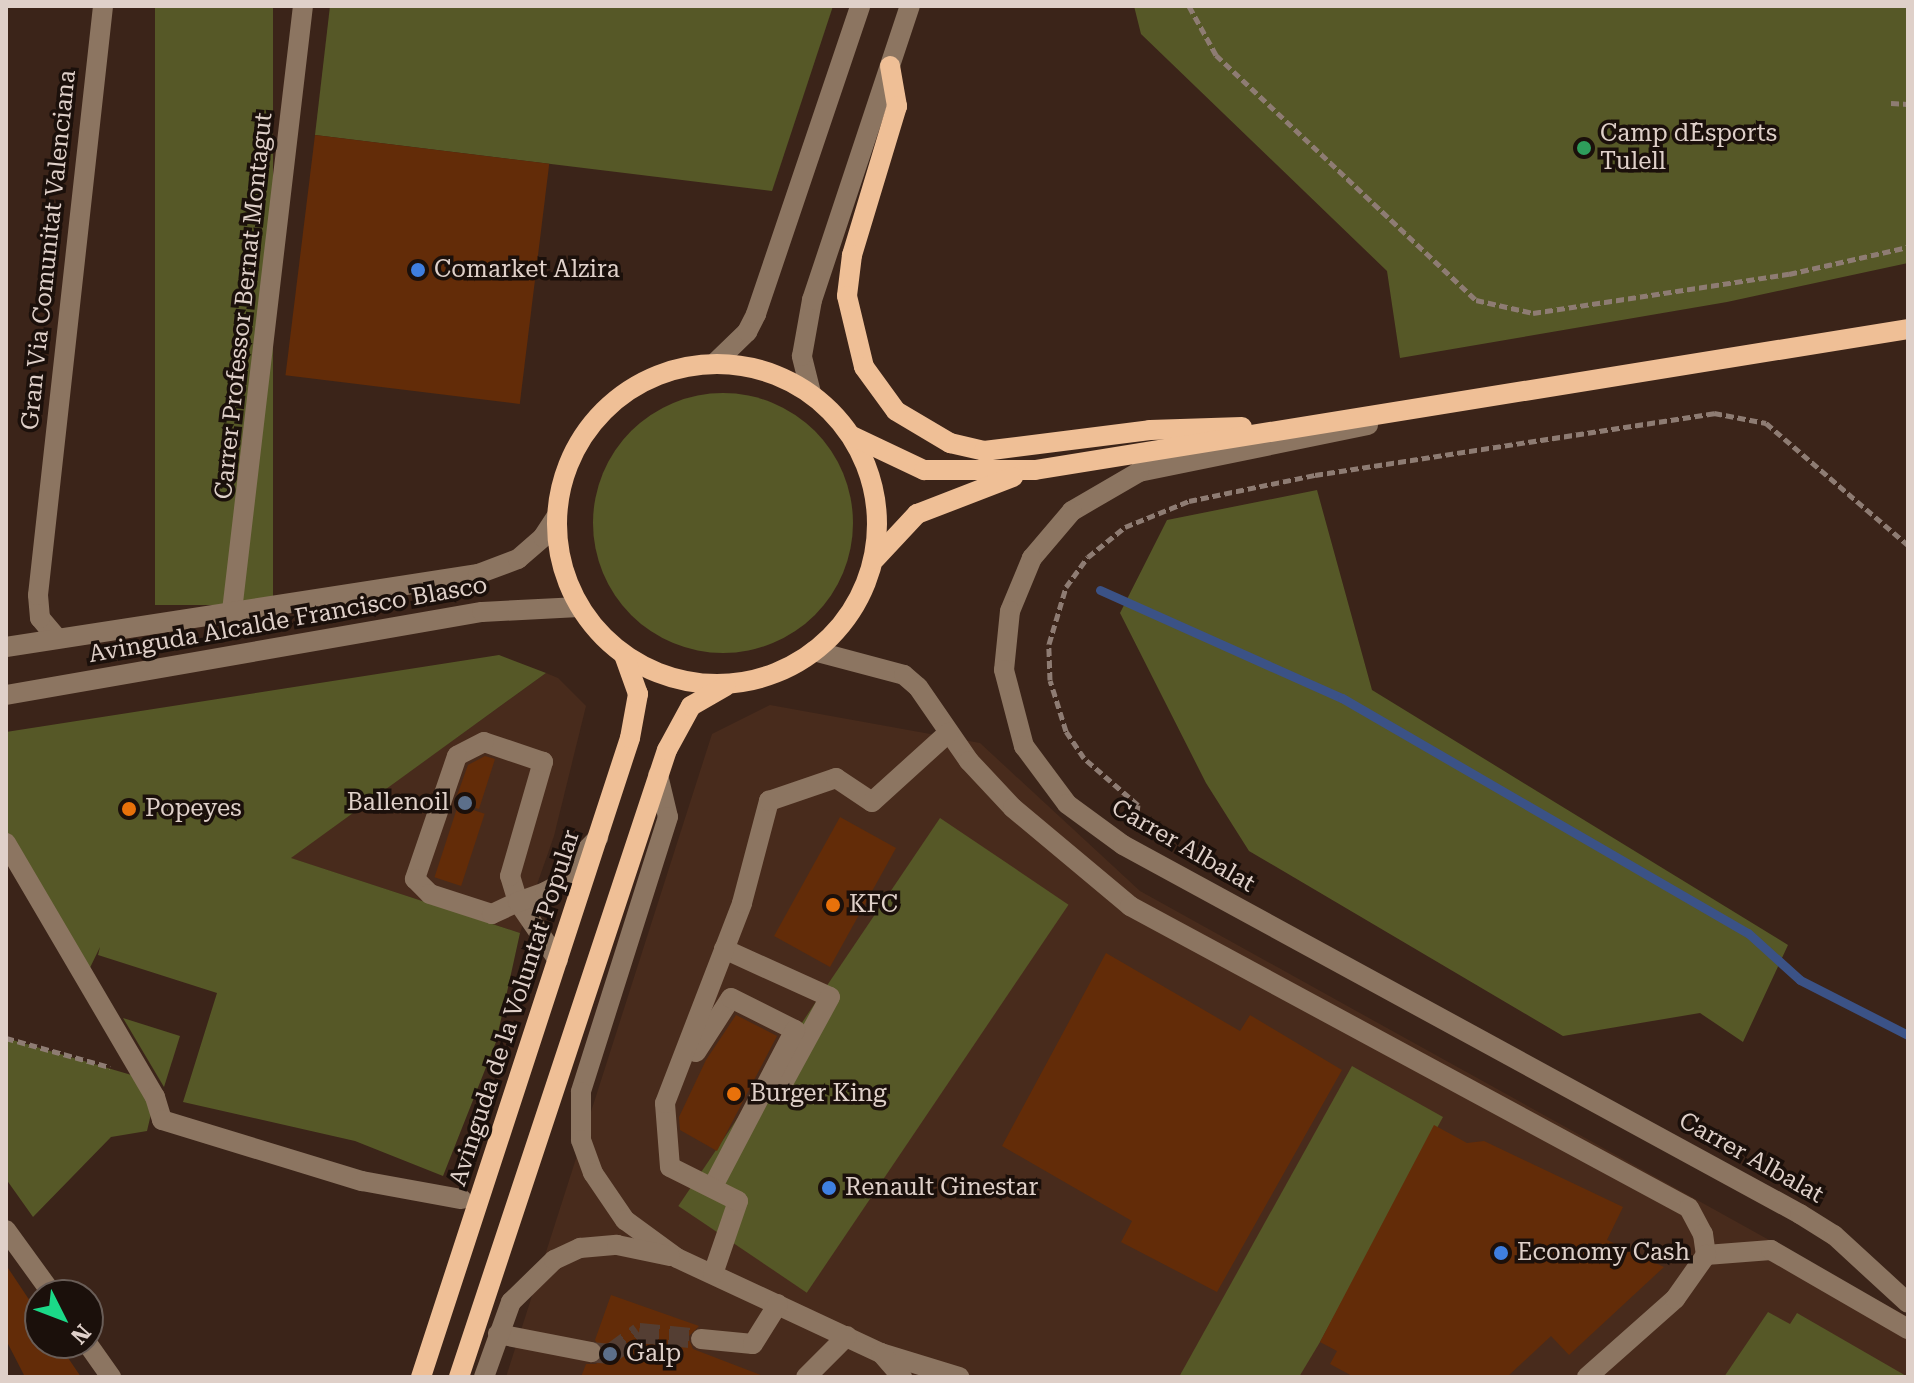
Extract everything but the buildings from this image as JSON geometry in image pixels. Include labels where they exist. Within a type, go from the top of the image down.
[{"type":"main road","points":[[890,66],[897,106],[852,255],[847,296],[864,367],[896,411],[950,443],[984,451],[1150,430],[1294,429]]},
{"type":"main road","points":[[730,684],[693,683],[657,673],[624,655],[579,607],[561,563],[556,517],[565,469],[589,426],[615,401],[667,371],[715,363],[765,370],[811,393],[852,436],[924,470],[1035,470],[1908,329]]},
{"type":"main road","points":[[459,1377],[676,728],[691,706],[730,684],[774,673],[814,651],[840,626],[860,596],[873,562],[875,497],[852,436]]},
{"type":"main road","points":[[873,562],[917,514],[1035,470]]},
{"type":"main road","name":"Avinguda de la Voluntat Popular","points":[[421,1377],[637,711],[635,676],[624,655]]},
{"type":"street","name":"Gran Via Comunitat Valenciana","points":[[56,637],[40,618],[38,595],[103,6]]},
{"type":"street","name":"Carrer Professor Bernat Montagut","points":[[232,611],[303,6]]},
{"type":"street","points":[[715,363],[747,332],[756,314],[860,6]]},
{"type":"street","points":[[811,393],[802,356],[809,311],[910,6]]},
{"type":"street","name":"Carrer Albalat","points":[[1460,402],[1267,449],[1139,472],[1095,493],[1043,540],[1010,611],[1006,692],[1024,746],[1047,783],[1086,820],[1123,845],[1800,1214],[1855,1252],[1908,1303]]},
{"type":"street","name":"Avinguda Alcalde Francisco Blasco","points":[[6,647],[478,574],[518,559],[543,537],[556,517]]},
{"type":"street","name":"Avinguda Alcalde Francisco Blasco","points":[[6,695],[482,612],[579,607]]},
{"type":"street","points":[[814,651],[904,675],[948,733],[1021,816],[1130,906],[1689,1208],[1703,1234],[1706,1255],[1675,1299],[1587,1377]]},
{"type":"street","points":[[713,1274],[738,1201],[670,1167],[665,1103],[724,949],[769,801],[836,778],[872,802],[948,733]]},
{"type":"street","points":[[558,960],[518,902],[510,876],[543,762],[484,742],[457,756],[415,879],[430,894],[492,914],[518,902],[562,883],[567,870],[598,838]]},
{"type":"street","points":[[658,775],[668,817],[578,1113],[593,1173],[608,1198],[625,1220],[677,1258]]},
{"type":"street","points":[[6,843],[145,1079],[162,1120],[362,1181],[461,1199]]},
{"type":"street","points":[[717,1191],[830,997],[724,949]]},
{"type":"street","points":[[677,1071],[686,1069],[731,998],[795,1030],[717,1191]]},
{"type":"street","points":[[6,1230],[41,1279]]},
{"type":"street","points":[[484,1377],[511,1302],[528,1282],[554,1260],[580,1248],[617,1245],[677,1258],[881,1353],[959,1377]]},
{"type":"street","points":[[1706,1255],[1771,1250],[1908,1329]]},
{"type":"street","points":[[701,1339],[753,1344],[778,1304]]},
{"type":"street","points":[[498,1334],[591,1352]]},
{"type":"street","points":[[806,1377],[847,1336]]},
{"type":"street","points":[[881,1353],[902,1377]]},
{"type":"street","points":[[98,1359],[111,1377]]},
{"type":"path","points":[[1189,6],[1216,55],[1476,300],[1533,313],[1789,274],[1908,247]]},
{"type":"path","points":[[1891,103],[1908,104]]},
{"type":"path","points":[[1123,845],[1138,818],[1138,805],[1084,758],[1066,731],[1050,680],[1049,644],[1066,587],[1088,557],[1147,516],[1234,490],[1714,413],[1766,423],[1908,545]]},
{"type":"path","points":[[6,1038],[145,1079]]},
{"type":"shaded area","name":"Ballenoil","points":[[546,673],[558,678],[586,706],[554,836],[520,933],[290,858]]},
{"type":"shaded area","points":[[770,705],[980,743],[1140,891],[1908,1317],[1908,1377],[506,1377],[712,734]]},
{"type":"green space","points":[[155,6],[273,6],[273,605],[155,605]]},
{"type":"green space","points":[[330,6],[833,6],[772,191],[315,135]]},
{"type":"green space","name":"Camp d´Esports Tulell","points":[[1134,6],[1908,6],[1908,263],[1727,302],[1400,358],[1387,271],[1141,34]]},
{"type":"green space","points":[[723,393],[773,403],[815,431],[843,473],[853,523],[843,573],[815,615],[773,643],[723,653],[673,643],[631,615],[603,573],[593,523],[603,473],[631,431],[673,403]]},
{"type":"green space","points":[[1317,490],[1372,690],[1788,945],[1743,1042],[1700,1013],[1563,1036],[1249,851],[1206,783],[1120,613],[1167,520]]},
{"type":"green space","points":[[499,655],[546,673],[291,858],[520,933],[496,1042],[443,1176],[355,1141],[183,1102],[217,993],[98,955],[100,947],[86,976],[6,834],[6,732]]},
{"type":"green space","points":[[940,818],[1069,905],[807,1293],[678,1206]]},
{"type":"green space","points":[[123,1018],[180,1036],[164,1087]]},
{"type":"green space","points":[[6,1038],[145,1079],[155,1097],[147,1131],[111,1137],[33,1217],[6,1179]]},
{"type":"green space","points":[[1352,1066],[1443,1117],[1320,1342],[1299,1377],[1179,1377]]},
{"type":"green space","points":[[1768,1312],[1790,1324],[1797,1313],[1908,1377],[1724,1377]]},
{"type":"waterway","points":[[1100,590],[1342,698],[1748,933],[1800,980],[1908,1035]]},
{"type":"tunnel","points":[[591,1352],[610,1354],[639,1333],[701,1339]]},
{"type":"place","name":"Camp d´Esports Tulell","points":[[1584,148]]},
{"type":"place","name":"Comarket Alzira","points":[[418,270]]},
{"type":"place","name":"Ballenoil","points":[[465,803]]},
{"type":"place","name":"Popeyes","points":[[129,809]]},
{"type":"place","name":"KFC","points":[[833,905]]},
{"type":"place","name":"Burger King","points":[[734,1094]]},
{"type":"place","name":"Renault Ginestar","points":[[829,1188]]},
{"type":"place","name":"Economy Cash","points":[[1501,1253]]},
{"type":"place","name":"Galp","points":[[610,1354]]}]
